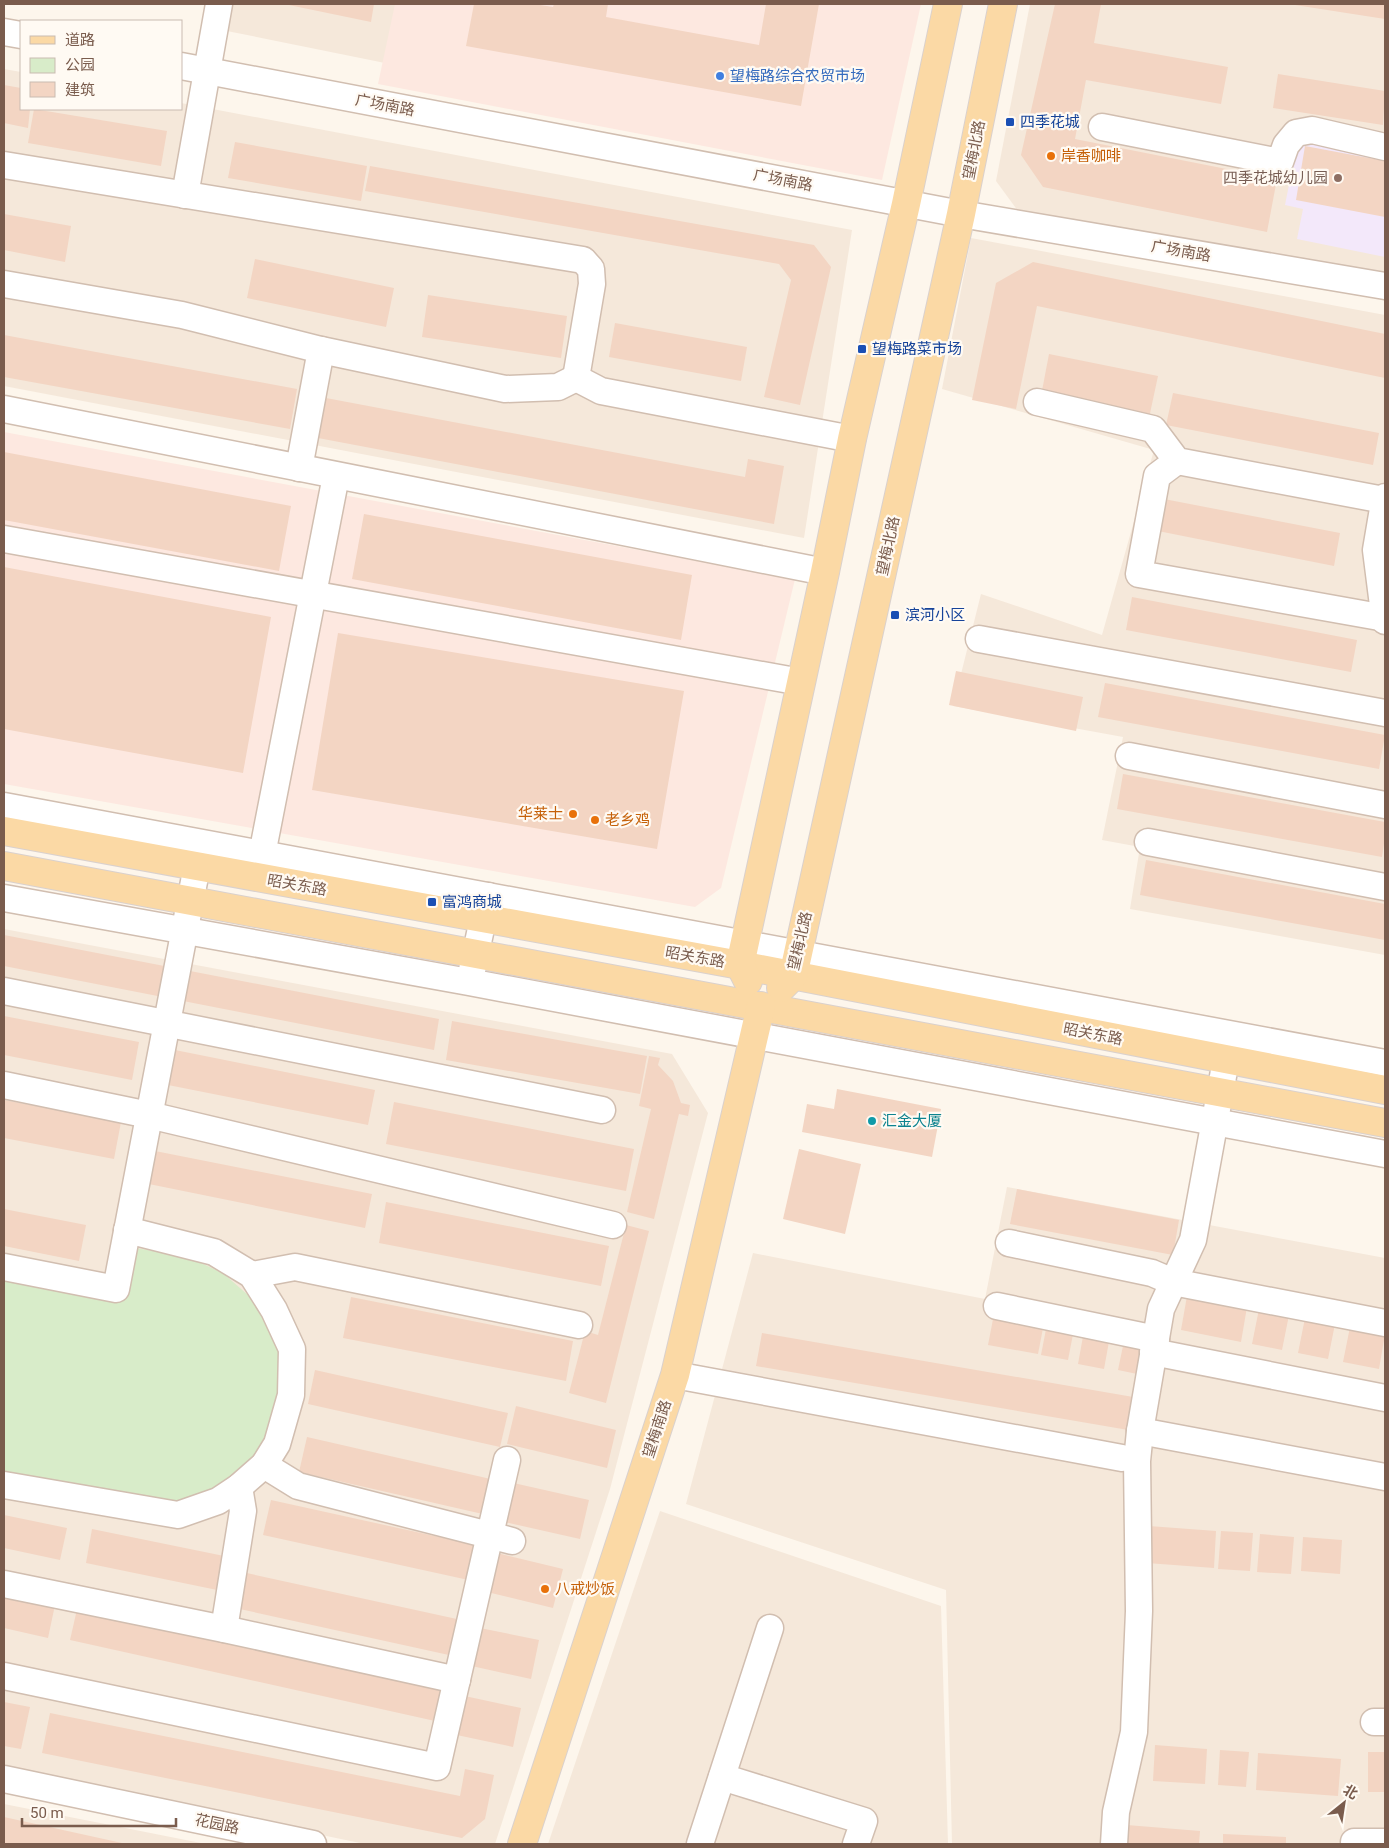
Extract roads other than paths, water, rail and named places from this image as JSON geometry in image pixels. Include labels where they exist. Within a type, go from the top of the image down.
[{"type":"main road","points":[[762,1006],[742,954],[826,572],[852,439],[906,204],[948,4]]},
{"type":"main road","name":"望梅北路","points":[[762,1006],[796,965],[961,214],[1003,4]]},
{"type":"main road","name":"昭关东路","points":[[4,832],[199,854],[742,954],[1226,1060],[1385,1090]]},
{"type":"main road","points":[[4,866],[1385,1123]]},
{"type":"main road","name":"望梅南路","points":[[522,1844],[675,1375],[762,1006]]},
{"type":"street","points":[[185,195],[219,4]]},
{"type":"street","points":[[4,32],[20,36]]},
{"type":"street","name":"广场南路","points":[[182,66],[906,204],[1385,286]]},
{"type":"street","points":[[1102,127],[1280,162],[1286,145],[1296,133],[1312,130],[1385,147]]},
{"type":"street","points":[[4,165],[583,260],[591,269],[592,284],[576,378]]},
{"type":"street","points":[[4,284],[182,315],[321,350],[505,389],[558,388],[576,378]]},
{"type":"street","points":[[299,468],[321,350]]},
{"type":"street","points":[[576,378],[601,391],[852,439]]},
{"type":"street","points":[[1038,402],[1153,429],[1177,461],[1384,498],[1376,550],[1382,568],[1385,619],[1139,574],[1158,476],[1177,461]]},
{"type":"street","points":[[4,409],[826,572]]},
{"type":"street","points":[[260,865],[336,476]]},
{"type":"street","points":[[4,539],[801,682]]},
{"type":"street","points":[[979,639],[1385,713]]},
{"type":"street","points":[[1129,756],[1385,805]]},
{"type":"street","points":[[4,806],[199,854],[116,1289],[4,1267]]},
{"type":"street","points":[[1148,842],[1385,887]]},
{"type":"street","points":[[4,898],[469,982],[1385,1154]]},
{"type":"street","points":[[469,982],[485,907]]},
{"type":"street","points":[[796,965],[1385,1063]]},
{"type":"street","points":[[4,991],[602,1110]]},
{"type":"street","points":[[1114,1844],[1116,1812],[1134,1732],[1139,1611],[1130,1460],[1140,1431],[1161,1309],[1193,1240],[1213,1122],[1226,1060]]},
{"type":"street","points":[[4,1085],[149,1116],[613,1225]]},
{"type":"street","points":[[4,1485],[178,1515],[218,1501],[239,1487],[264,1465],[277,1444],[291,1395],[292,1349],[274,1310],[252,1275],[214,1252],[127,1230]]},
{"type":"street","points":[[1009,1243],[1152,1273],[1173,1282],[1385,1323]]},
{"type":"street","points":[[252,1275],[295,1267],[579,1325]]},
{"type":"street","points":[[997,1306],[1154,1346],[1385,1398]]},
{"type":"street","points":[[675,1375],[1130,1460]]},
{"type":"street","points":[[1140,1431],[1385,1478]]},
{"type":"street","points":[[4,1676],[437,1766],[507,1460]]},
{"type":"street","points":[[264,1465],[298,1486],[512,1541]]},
{"type":"street","points":[[224,1629],[243,1511],[239,1487]]},
{"type":"street","points":[[4,1584],[224,1629],[457,1680]]},
{"type":"street","points":[[700,1844],[770,1628]]},
{"type":"street","points":[[722,1777],[864,1821],[856,1844]]},
{"type":"street","name":"花园路","points":[[4,1779],[313,1844]]},
{"type":"street","points":[[1354,1842],[1385,1842]]},
{"type":"place","name":"望梅路综合农贸市场","points":[[720,76]]},
{"type":"place","name":"四季花城","points":[[1010,122]]},
{"type":"place","name":"岸香咖啡","points":[[1051,156]]},
{"type":"place","name":"四季花城幼儿园","points":[[1338,178]]},
{"type":"place","name":"望梅路菜市场","points":[[862,349]]},
{"type":"place","name":"滨河小区","points":[[895,615]]},
{"type":"place","name":"华莱士","points":[[573,814]]},
{"type":"place","name":"老乡鸡","points":[[595,820]]},
{"type":"place","name":"富鸿商城","points":[[432,902]]},
{"type":"place","name":"汇金大厦","points":[[872,1121]]},
{"type":"place","name":"八戒炒饭","points":[[545,1589]]}]
